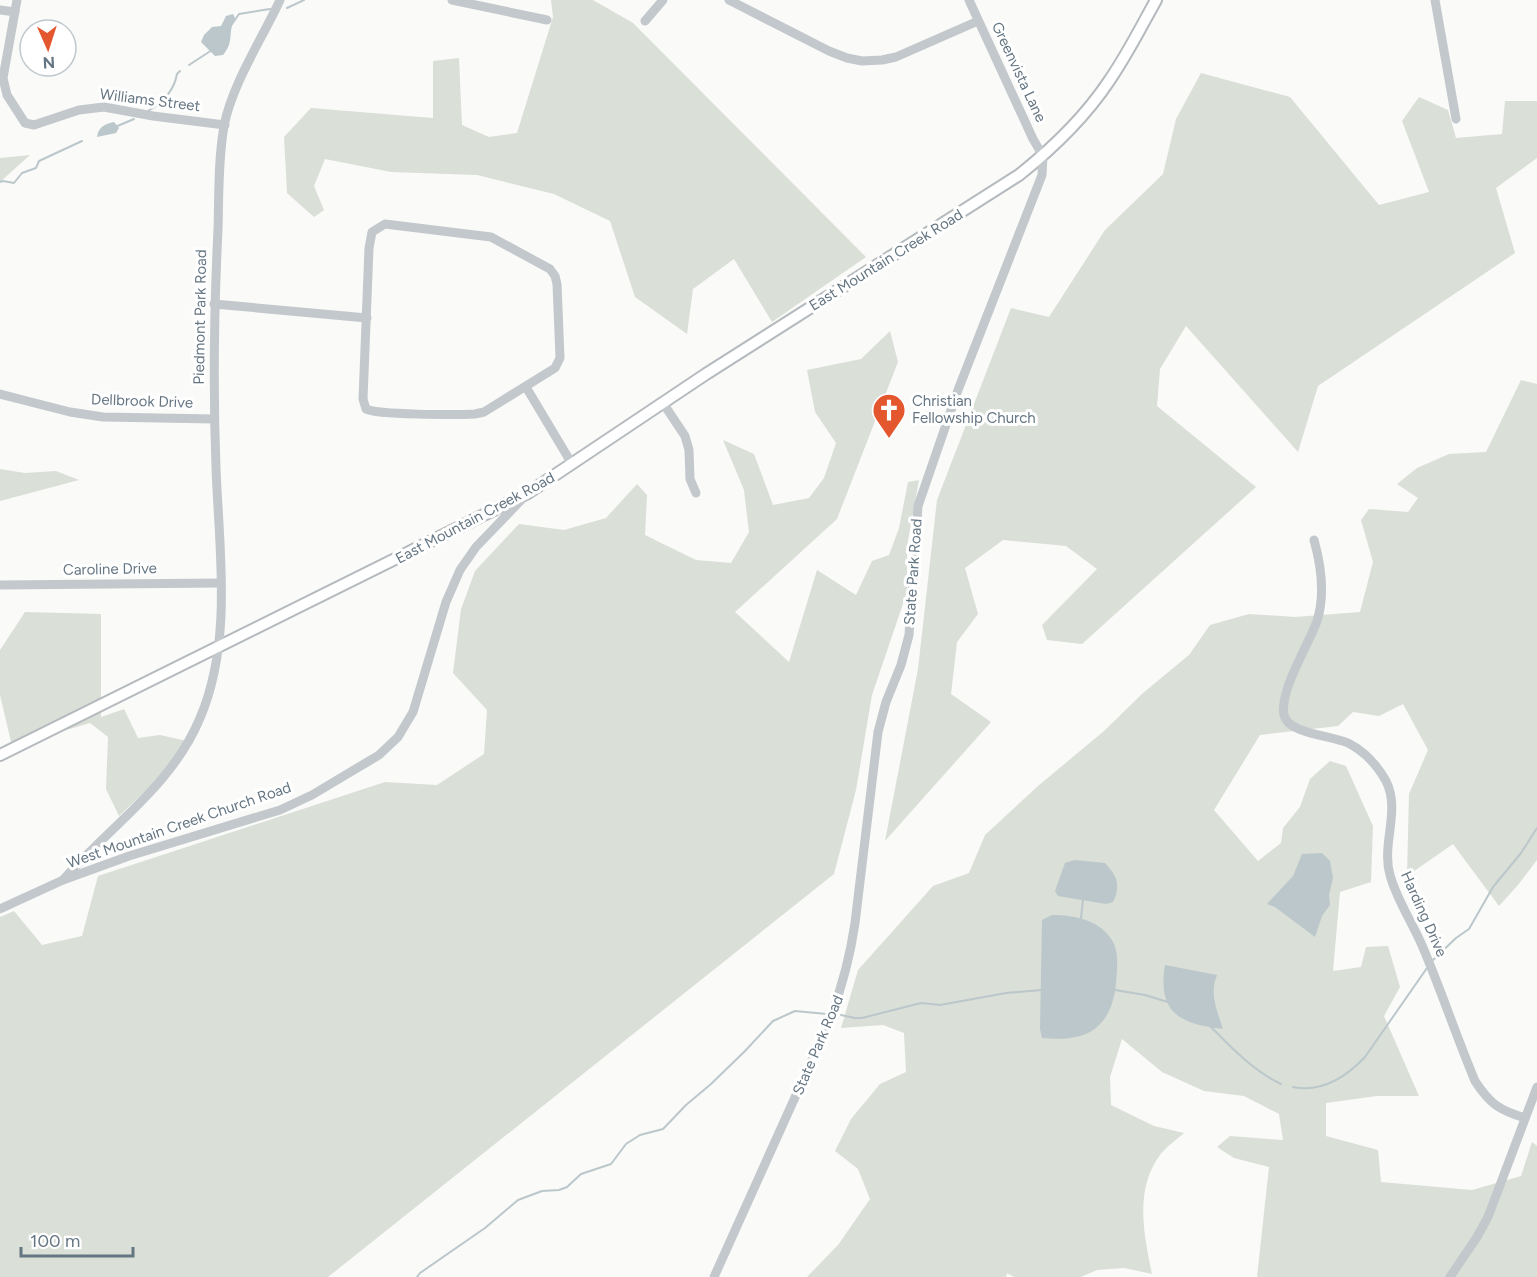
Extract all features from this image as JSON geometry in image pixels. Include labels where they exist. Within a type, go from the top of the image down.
[{"type":"main road","points":[[1043,156],[1084,113],[1109,82],[1156,0]]},
{"type":"main road","name":"East Mountain Creek Road","points":[[0,755],[528,493],[663,403],[1019,175],[1043,156]]},
{"type":"street","name":"Williams Street","points":[[17,0],[3,78],[8,94],[25,123],[34,124],[79,110],[104,107],[225,125]]},
{"type":"street","name":"Piedmont Park Road","points":[[63,880],[81,859],[148,795],[177,761],[201,716],[209,694],[219,647],[220,583],[214,419],[214,304],[225,125],[240,83],[280,0]]},
{"type":"street","points":[[452,0],[547,20]]},
{"type":"street","points":[[645,21],[663,0]]},
{"type":"street","points":[[729,0],[829,51],[862,61],[896,57],[978,21]]},
{"type":"street","name":"Greenvista Lane","points":[[969,0],[1043,156]]},
{"type":"street","points":[[1435,0],[1456,119]]},
{"type":"street","points":[[0,10],[15,12]]},
{"type":"street","name":"State Park Road","points":[[714,1277],[829,1023],[840,993],[855,923],[878,732],[909,635],[918,506],[958,390],[1042,175],[1043,156]]},
{"type":"street","points":[[389,224],[480,234],[499,240],[550,269],[556,279],[559,362],[552,371],[484,412],[475,414],[368,411],[363,399],[367,318],[369,248],[372,232],[378,227],[389,224]]},
{"type":"street","points":[[214,304],[367,318]]},
{"type":"street","points":[[526,387],[572,465]]},
{"type":"street","name":"Dellbrook Drive","points":[[0,394],[70,412],[103,417],[214,419]]},
{"type":"street","points":[[663,403],[685,436],[689,450],[690,479],[696,493]]},
{"type":"street","name":"West Mountain Creek Church Road","points":[[0,909],[63,880],[129,856],[280,810],[312,795],[379,755],[398,737],[413,712],[446,602],[460,570],[476,547],[528,493]]},
{"type":"street","name":"Harding Drive","points":[[1314,540],[1320,579],[1320,607],[1315,626],[1286,698],[1284,706],[1286,719],[1295,728],[1338,739],[1356,748],[1372,762],[1386,782],[1392,805],[1388,852],[1389,872],[1394,886],[1424,949],[1475,1081],[1484,1096],[1495,1106],[1525,1118]]},
{"type":"street","name":"Caroline Drive","points":[[0,585],[220,583]]},
{"type":"street","points":[[1450,1277],[1488,1217],[1525,1118],[1536,1096]]},
{"type":"shaded area","points":[[551,0],[593,0],[633,23],[866,257],[772,322],[734,259],[693,289],[687,334],[635,297],[610,221],[554,194],[477,175],[391,172],[325,159],[314,186],[324,210],[314,217],[287,193],[284,137],[311,108],[433,118],[433,61],[459,58],[462,125],[489,137],[517,133],[553,17]]},
{"type":"shaded area","points":[[233,14],[235,18],[227,50],[223,55],[215,56],[201,42],[204,35],[212,27],[221,26],[226,16]]},
{"type":"shaded area","points":[[1201,73],[1290,97],[1379,205],[1429,192],[1402,121],[1419,97],[1448,110],[1456,138],[1502,134],[1505,101],[1537,101],[1537,158],[1496,188],[1515,253],[1318,386],[1298,452],[1186,326],[1160,369],[1157,406],[1256,487],[1082,644],[1047,640],[1042,625],[1097,569],[1066,546],[1003,540],[965,568],[978,614],[957,642],[951,694],[991,722],[885,841],[918,669],[937,500],[1011,308],[1049,317],[1105,230],[1163,174],[1176,119]]},
{"type":"shaded area","points":[[114,122],[119,128],[116,133],[97,137],[103,126]]},
{"type":"shaded area","points":[[30,155],[0,182],[0,158]]},
{"type":"shaded area","points":[[890,331],[898,362],[837,519],[735,612],[789,662],[817,570],[856,595],[872,561],[889,555],[899,528],[908,482],[919,480],[907,546],[907,592],[872,695],[856,790],[834,874],[328,1277],[0,1277],[0,917],[14,911],[42,945],[82,936],[98,876],[385,782],[437,785],[484,754],[487,710],[453,673],[461,609],[475,571],[519,524],[564,530],[606,518],[637,484],[647,495],[645,535],[696,560],[731,563],[749,532],[744,490],[723,440],[754,454],[773,505],[809,498],[824,478],[836,443],[815,412],[807,370],[861,359]]},
{"type":"shaded area","points":[[1521,380],[1537,384],[1537,860],[1499,906],[1453,844],[1407,876],[1409,794],[1428,750],[1403,704],[1379,716],[1353,712],[1338,726],[1260,735],[1214,810],[1258,861],[1281,843],[1283,828],[1300,807],[1310,779],[1330,761],[1346,766],[1373,826],[1371,882],[1340,892],[1333,971],[1361,967],[1366,947],[1388,946],[1400,987],[1384,1016],[1419,1096],[1377,1096],[1326,1103],[1326,1136],[1378,1150],[1381,1182],[1472,1190],[1521,1176],[1532,1142],[1537,1146],[1537,1277],[1257,1277],[1269,1167],[1234,1158],[1217,1147],[1230,1136],[1283,1140],[1279,1114],[1244,1096],[1204,1091],[1162,1072],[1122,1039],[1110,1077],[1111,1105],[1154,1126],[1184,1133],[1160,1155],[1147,1183],[1143,1213],[1152,1274],[1124,1268],[1097,1270],[1081,1277],[1014,1277],[1007,1273],[1006,1277],[807,1277],[838,1245],[870,1199],[858,1169],[835,1151],[851,1119],[880,1084],[906,1072],[904,1033],[883,1025],[841,1028],[858,970],[933,886],[969,873],[985,835],[1038,786],[1104,731],[1143,693],[1189,655],[1210,625],[1249,614],[1295,617],[1360,612],[1373,562],[1361,520],[1369,509],[1408,512],[1418,498],[1397,484],[1417,468],[1449,454],[1486,452]]},
{"type":"shaded area","points":[[0,469],[25,473],[56,471],[79,480],[0,501]]},
{"type":"shaded area","points":[[25,612],[101,614],[101,717],[124,709],[138,738],[160,735],[187,741],[165,772],[119,816],[106,789],[108,737],[90,723],[12,746],[0,695],[0,650]]},
{"type":"shaded area","points":[[1322,853],[1330,861],[1333,878],[1329,895],[1330,905],[1322,916],[1315,937],[1275,907],[1267,904],[1293,876],[1302,854]]},
{"type":"shaded area","points":[[1074,860],[1105,863],[1116,881],[1117,891],[1113,902],[1106,904],[1058,896],[1055,891],[1065,863]]},
{"type":"shaded area","points":[[1052,915],[1087,920],[1102,928],[1113,942],[1116,951],[1115,988],[1109,1011],[1094,1030],[1073,1038],[1042,1038],[1040,1029],[1042,920]]},
{"type":"shaded area","points":[[1165,965],[1217,975],[1214,995],[1223,1029],[1195,1024],[1175,1014],[1165,995],[1163,982]]},
{"type":"waterway","points":[[287,8],[304,0]]},
{"type":"waterway","points":[[230,27],[239,14],[270,9]]},
{"type":"waterway","points":[[189,65],[212,50]]},
{"type":"waterway","points":[[148,111],[167,96],[180,71]]},
{"type":"waterway","points":[[115,127],[134,119]]},
{"type":"waterway","points":[[0,182],[14,183],[22,173],[36,168],[39,161],[82,141]]},
{"type":"waterway","points":[[1433,960],[1469,929],[1493,887],[1521,853],[1537,828]]},
{"type":"waterway","points":[[1081,918],[1083,900]]},
{"type":"waterway","points":[[1293,1087],[1314,1088],[1333,1082],[1358,1064],[1427,968]]},
{"type":"waterway","points":[[841,1015],[862,1018],[921,1003],[940,1005],[1006,993],[1041,990]]},
{"type":"waterway","points":[[1115,990],[1145,995],[1171,1003]]},
{"type":"waterway","points":[[417,1277],[485,1228],[518,1200],[542,1191],[567,1187],[581,1174],[611,1164],[626,1144],[640,1135],[663,1129],[773,1021],[795,1011],[827,1014]]},
{"type":"waterway","points":[[1209,1025],[1252,1065],[1281,1084]]},
{"type":"place","name":"Christian Fellowship Church","points":[[889,439]]}]
